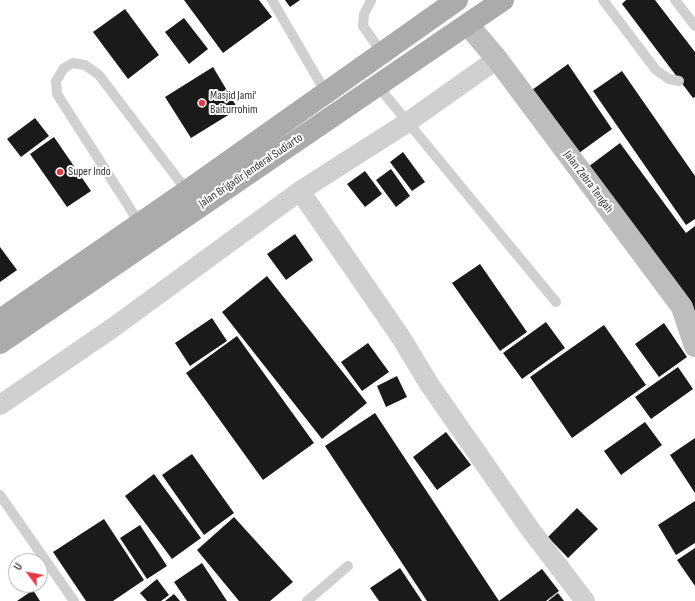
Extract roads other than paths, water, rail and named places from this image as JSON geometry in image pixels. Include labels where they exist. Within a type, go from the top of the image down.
[{"type":"main road","name":"Jalan Brigadir Jenderal Sudiarto","points":[[0,343],[381,90],[502,0]]},
{"type":"main road","name":"Jalan Brigadir Jenderal Sudiarto","points":[[0,320],[140,224],[326,93],[382,53],[448,2]]},
{"type":"street","name":"Jalan Zebra Tengah","points":[[468,25],[497,59],[682,308],[695,346]]},
{"type":"street","points":[[0,405],[111,329],[405,118],[497,59]]},
{"type":"street","points":[[300,192],[402,339],[429,384],[516,510],[585,601]]},
{"type":"lane","points":[[272,0],[326,93]]},
{"type":"lane","points":[[603,0],[656,70],[669,79],[679,81]]},
{"type":"lane","points":[[675,0],[695,26]]},
{"type":"lane","points":[[371,1],[364,14],[363,26],[382,53]]},
{"type":"lane","points":[[140,224],[57,94],[56,81],[64,68],[73,63],[85,65],[99,75],[187,191]]},
{"type":"lane","points":[[381,90],[556,302]]},
{"type":"lane","points":[[0,495],[74,601]]},
{"type":"lane","points":[[307,601],[348,566]]},
{"type":"place","name":"Masjid Jami' Baiturrohim","points":[[202,103]]},
{"type":"place","name":"Super Indo","points":[[60,172]]}]
